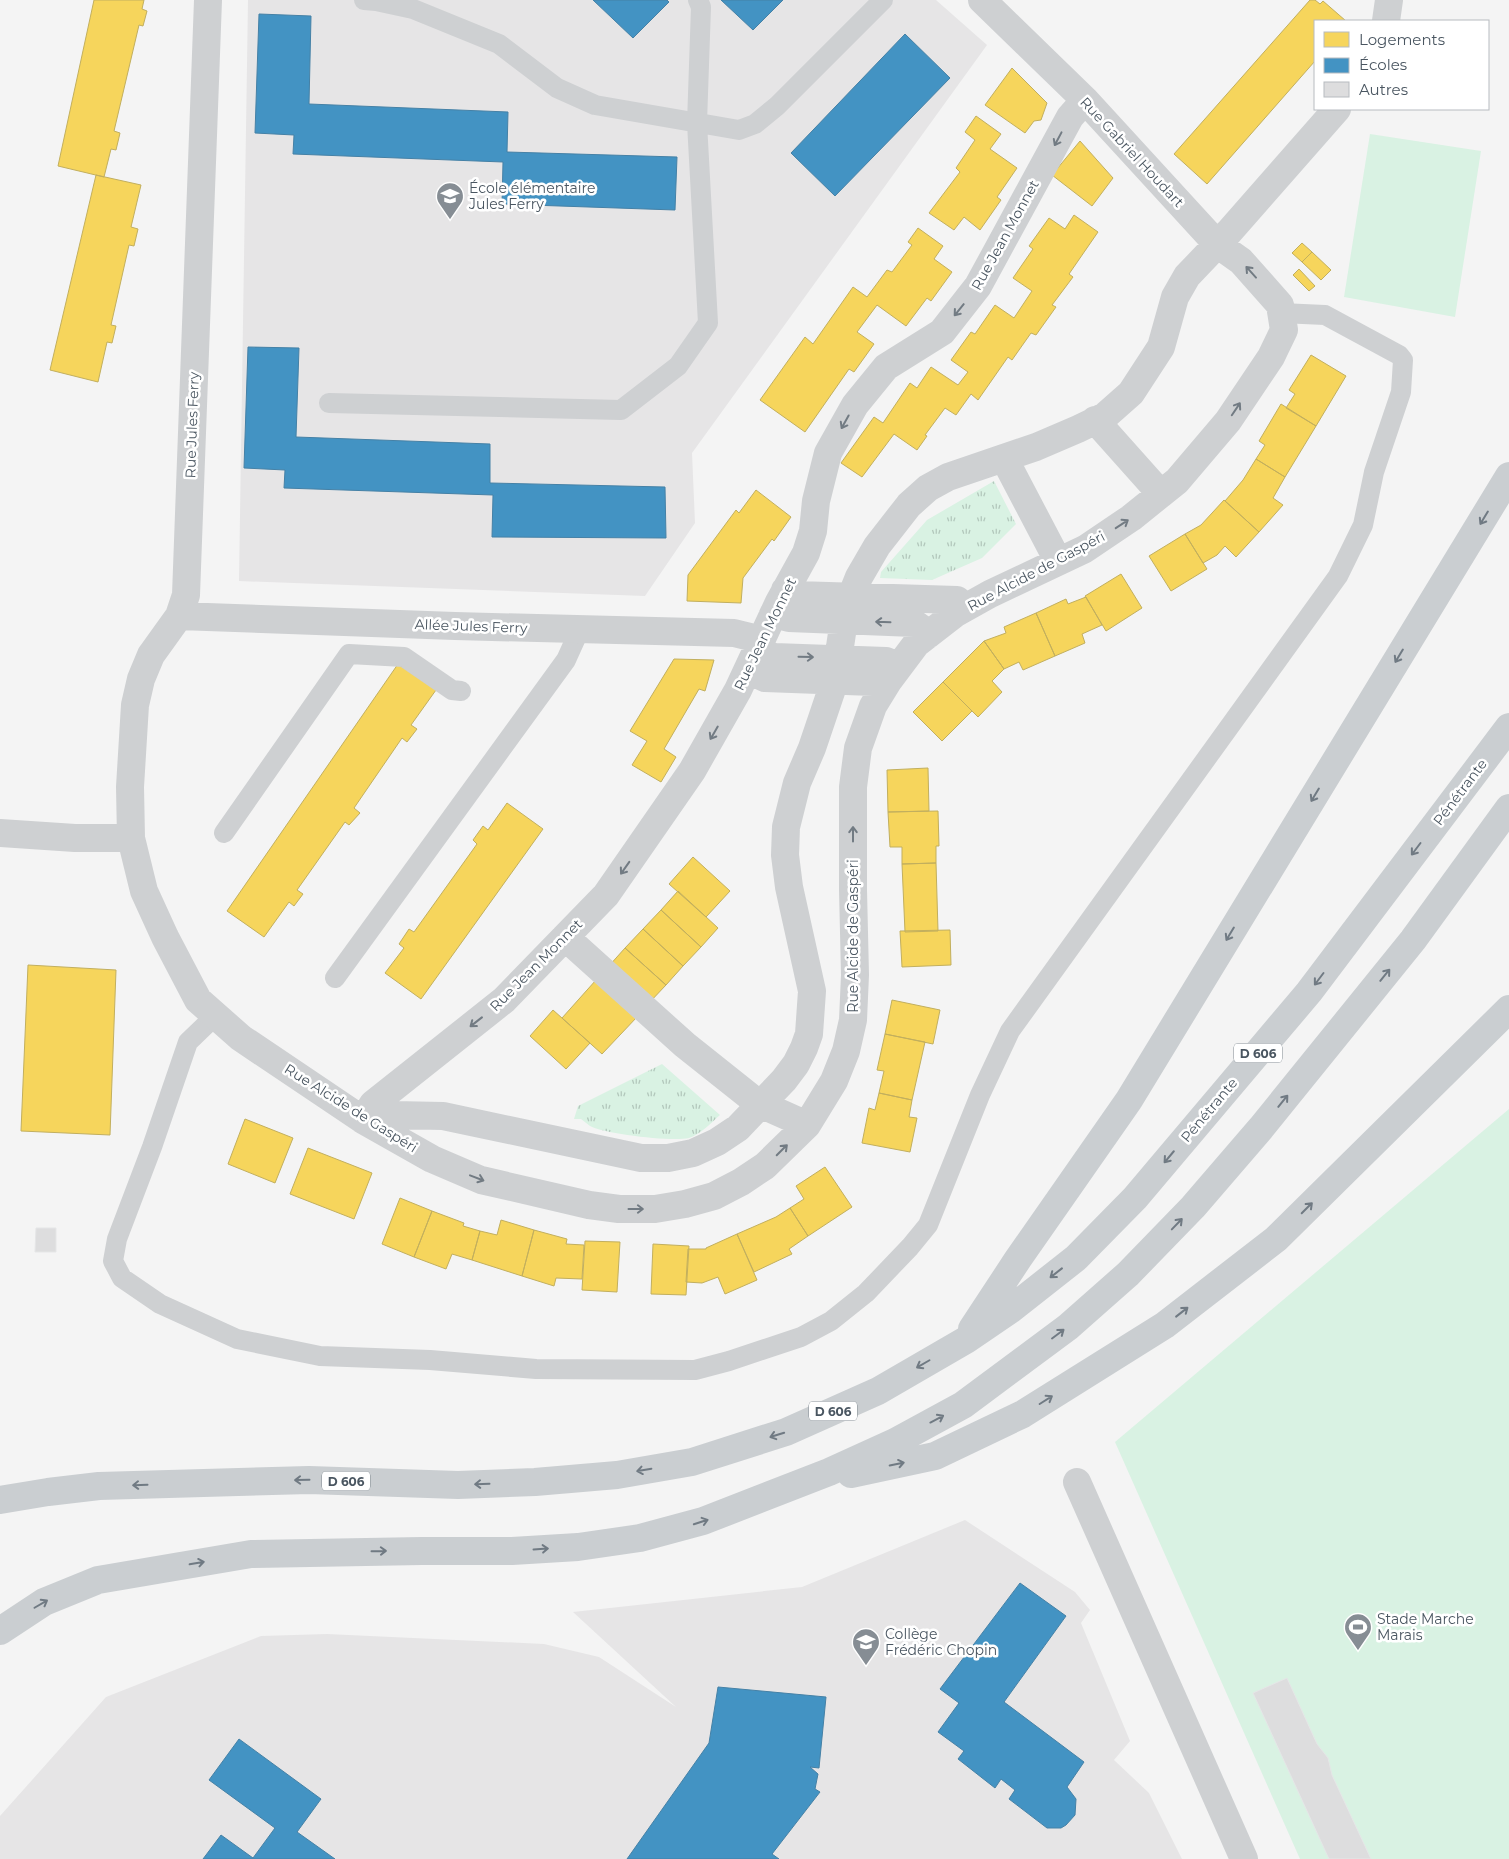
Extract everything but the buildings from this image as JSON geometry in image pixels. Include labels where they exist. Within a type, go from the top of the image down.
[{"type":"main road","points":[[966,1340],[1018,1259],[1129,1100],[1509,476]]},
{"type":"main road","name":"Pénétrante","points":[[966,1340],[1010,1310],[1076,1258],[1136,1198],[1309,992],[1509,727]]},
{"type":"main road","points":[[0,1631],[44,1602],[98,1580],[251,1554],[512,1551],[587,1545],[640,1538],[703,1521],[829,1472],[887,1446],[963,1405],[1068,1327],[1128,1274],[1193,1207],[1261,1128],[1407,948],[1509,808]]},
{"type":"main road","points":[[781,1490],[934,1456],[1023,1414],[1165,1325],[1276,1239],[1509,1009]]},
{"type":"main road","name":"D 606","points":[[0,1500],[56,1491],[127,1485],[309,1480],[458,1485],[535,1482],[617,1475],[692,1462],[786,1432],[878,1390],[966,1340]]},
{"type":"street","name":"Rue Jules Ferry","points":[[131,838],[130,787],[135,705],[141,679],[151,655],[179,616],[186,595],[208,0]]},
{"type":"street","name":"Rue Gabriel Houdart","points":[[982,0],[1085,100],[1217,244],[1241,262],[1281,309]]},
{"type":"street","points":[[1386,20],[1389,0]]},
{"type":"street","name":"Rue Jean Monnet","points":[[363,1120],[373,1104],[504,1000],[606,895],[692,772],[738,690],[779,602],[806,553],[813,530],[816,501],[828,454],[855,405],[886,367],[942,332],[978,286],[1070,117],[1085,100]]},
{"type":"street","points":[[363,1120],[393,1115],[443,1116],[641,1158],[668,1158],[694,1153],[717,1142],[738,1128],[784,1080],[796,1064],[809,1034],[812,991],[789,887],[785,855],[786,827],[797,783],[812,748],[836,669],[848,609],[859,577],[877,546],[909,505],[928,488],[948,477],[1044,443],[1105,416],[1131,393],[1161,347],[1175,297],[1187,276],[1336,110]]},
{"type":"street","name":"Rue Alcide de Gaspéri","points":[[131,838],[144,891],[165,937],[198,1000],[240,1038],[363,1120],[432,1159],[481,1180],[589,1205],[619,1209],[655,1209],[685,1204],[714,1196],[741,1182],[765,1166],[807,1125],[834,1081],[846,1051],[853,1020],[856,975],[853,890],[853,787],[858,748],[873,706],[891,677],[916,644],[963,609],[990,594],[1085,549],[1132,518],[1177,481],[1228,421],[1271,357],[1284,330],[1281,309]]},
{"type":"street","points":[[1095,420],[1161,494]]},
{"type":"street","points":[[1004,458],[1058,561]]},
{"type":"street","points":[[779,602],[789,618],[848,609],[957,600],[963,609]]},
{"type":"street","points":[[848,609],[914,623],[929,634]]},
{"type":"street","name":"Allée Jules Ferry","points":[[179,616],[734,633],[756,654],[836,669],[886,660],[891,677]]},
{"type":"street","points":[[0,833],[75,838],[131,838]]},
{"type":"street","points":[[565,937],[685,1045],[761,1104],[807,1125]]},
{"type":"street","points":[[1077,1482],[1244,1859]]},
{"type":"lane","points":[[364,0],[413,9],[499,44],[557,88],[595,104],[739,130],[755,124],[777,106],[883,0]]},
{"type":"lane","points":[[329,403],[620,410],[678,366],[708,323],[697,123],[701,7],[698,0]]},
{"type":"lane","points":[[216,1015],[188,1042],[152,1147],[117,1239],[113,1261],[122,1278],[160,1304],[237,1339],[320,1356],[430,1360],[536,1369],[695,1370],[729,1361],[801,1337],[831,1321],[866,1293],[910,1247],[928,1225],[980,1095],[1010,1031],[1338,576],[1363,525],[1374,472],[1401,392],[1403,360],[1398,355],[1325,316],[1281,309]]},
{"type":"lane","points":[[335,978],[566,660],[580,629]]},
{"type":"lane","points":[[224,833],[349,654],[404,657],[452,690],[461,690]]},
{"type":"shaded area","points":[[248,0],[936,0],[987,45],[692,453],[695,523],[645,596],[239,581]]},
{"type":"shaded area","points":[[965,1520],[1075,1592],[1090,1610],[1081,1623],[1130,1741],[1114,1760],[1149,1793],[1182,1859],[0,1859],[0,1816],[106,1697],[261,1636],[327,1634],[544,1644],[599,1657],[676,1707],[573,1612],[802,1587]]},
{"type":"green space","points":[[1370,134],[1481,151],[1455,317],[1344,297]]},
{"type":"green space","points":[[994,481],[1016,524],[982,558],[932,580],[880,578],[881,572],[927,520]]},
{"type":"green space","points":[[662,1064],[720,1115],[698,1134],[680,1139],[639,1137],[598,1129],[581,1119],[574,1119],[578,1106]]},
{"type":"green space","name":"Stade Marche Marais","points":[[1509,1109],[1509,1859],[1300,1859],[1115,1442]]},
{"type":"place","name":"École élémentaire Jules Ferry","points":[[450,220]]},
{"type":"place","name":"Stade Marche Marais","points":[[1358,1651]]},
{"type":"place","name":"Collège Frédéric Chopin","points":[[866,1666]]}]
